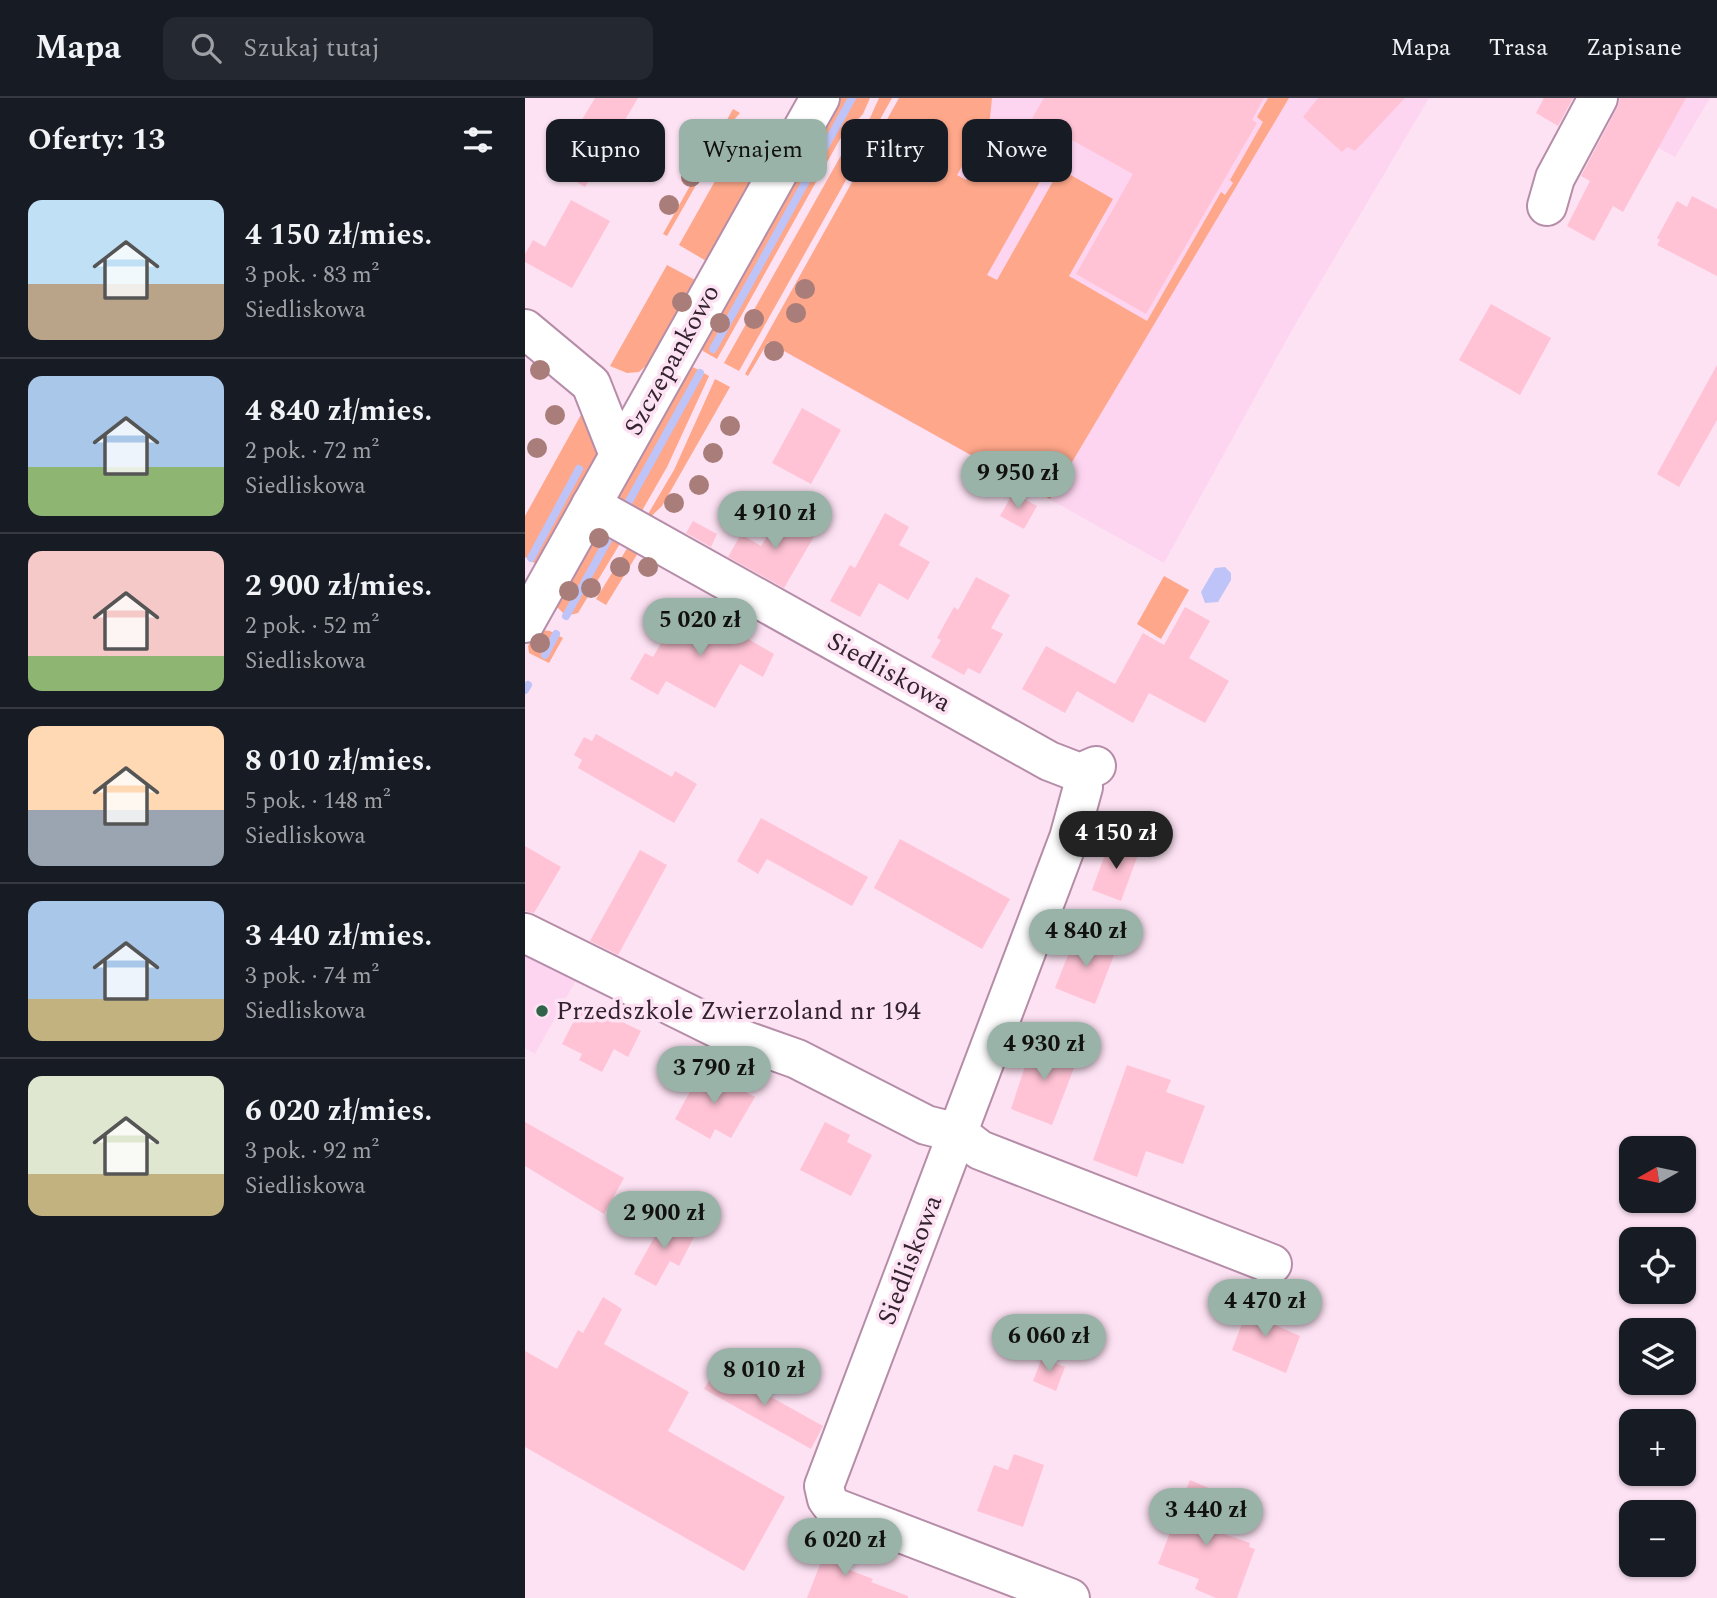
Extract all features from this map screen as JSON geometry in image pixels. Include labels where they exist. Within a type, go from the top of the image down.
[{"type":"street","name":"Szczepankowo","points":[[525,623],[820,98]]},
{"type":"street","points":[[1547,206],[1555,178],[1598,98]]},
{"type":"street","points":[[525,329],[591,384],[619,454]]},
{"type":"street","points":[[591,384],[653,395]]},
{"type":"street","name":"Siedliskowa","points":[[591,505],[1038,755],[1088,769],[1069,838],[824,1486],[827,1499],[833,1507],[846,1513],[1070,1598]]},
{"type":"street","points":[[525,933],[735,1037],[797,1059],[926,1125],[958,1133],[980,1150],[1272,1264]]},
{"type":"shaded area","points":[[834,98],[870,98],[858,119],[841,119],[841,138],[827,162],[827,119],[822,119]]},
{"type":"shaded area","points":[[879,98],[892,98],[880,119],[870,118]]},
{"type":"shaded area","points":[[899,98],[992,98],[989,119],[962,119],[962,166],[957,175],[962,178],[962,182],[1040,182],[987,275],[997,280],[1053,182],[1072,182],[1072,176],[1113,199],[1069,276],[1147,321],[1221,192],[1225,195],[1233,183],[1230,180],[1263,122],[1257,117],[1268,98],[1289,98],[1050,499],[768,342],[748,376],[745,374],[852,182],[948,182],[948,119],[887,119]]},
{"type":"shaded area","points":[[903,98],[1429,98],[1292,330],[1164,563],[767,342],[856,182],[948,182],[948,119],[891,119]]},
{"type":"shaded area","points":[[1587,98],[1710,98],[1675,157],[1583,106]]},
{"type":"shaded area","points":[[733,109],[740,113],[735,119],[727,119]]},
{"type":"shaded area","points":[[841,155],[841,182],[845,182],[739,371],[724,363]]},
{"type":"shaded area","points":[[692,182],[698,182],[667,236],[663,234]]},
{"type":"shaded area","points":[[714,182],[753,182],[708,262],[679,245]]},
{"type":"shaded area","points":[[787,182],[816,182],[717,359],[703,351],[698,342]]},
{"type":"shaded area","points":[[667,265],[697,281],[651,361],[639,372],[627,373],[610,366]]},
{"type":"shaded area","points":[[693,367],[709,376],[667,467],[635,523],[615,501],[674,393]]},
{"type":"shaded area","points":[[715,379],[730,387],[662,506],[641,526],[674,470]]},
{"type":"shaded area","points":[[587,404],[600,456],[544,562],[536,564],[525,557],[525,516]]},
{"type":"shaded area","points":[[598,529],[627,532],[578,613],[566,616],[558,608],[555,596]]},
{"type":"shaded area","points":[[634,537],[638,553],[606,605],[596,599]]},
{"type":"shaded area","points":[[1164,576],[1189,590],[1161,639],[1137,624]]},
{"type":"shaded area","points":[[540,630],[550,631],[563,638],[549,663],[529,653],[528,646],[535,633]]},
{"type":"shaded area","name":"Przedszkole Zwierzoland nr 194","points":[[525,944],[580,973],[535,1054],[525,1048]]},
{"type":"water","points":[[1225,567],[1231,573],[1231,580],[1218,602],[1205,603],[1201,592],[1215,568]]},
{"type":"building","points":[[595,98],[638,98],[625,119],[582,119]]},
{"type":"building","points":[[1044,98],[1264,98],[1252,120],[1257,123],[1146,314],[1076,274],[1133,174],[1072,140],[1072,119],[1032,118]]},
{"type":"building","points":[[1318,98],[1405,98],[1355,151],[1347,147],[1342,152],[1303,117]]},
{"type":"building","points":[[1544,98],[1573,98],[1558,126],[1536,113]]},
{"type":"building","points":[[1620,98],[1686,98],[1623,212],[1613,206],[1594,241],[1567,226],[1590,181],[1581,176]]},
{"type":"building","points":[[1692,196],[1717,209],[1717,276],[1657,245],[1660,240],[1657,238],[1677,201],[1687,207]]},
{"type":"building","points":[[571,200],[610,221],[572,288],[525,262],[525,254],[533,240],[545,247]]},
{"type":"building","points":[[1491,304],[1551,338],[1520,395],[1459,360]]},
{"type":"building","points":[[1717,365],[1717,420],[1679,487],[1657,474]]},
{"type":"building","points":[[802,408],[841,430],[811,484],[772,463]]},
{"type":"building","points":[[1013,493],[1037,506],[1024,529],[1000,516]]},
{"type":"building","points":[[885,513],[909,527],[899,545],[930,562],[908,600],[879,583],[860,617],[830,601],[850,565],[855,568]]},
{"type":"building","points":[[781,514],[816,533],[784,588],[728,557],[741,534],[761,546]]},
{"type":"building","points":[[693,521],[717,534],[711,547],[686,533]]},
{"type":"building","points":[[976,577],[1010,595],[991,628],[1003,634],[980,674],[968,668],[964,675],[931,657],[941,640],[937,638],[954,607],[958,610]]},
{"type":"building","points":[[683,606],[704,617],[709,616],[774,654],[763,677],[740,664],[715,708],[666,681],[658,695],[630,679],[645,653],[653,657]]},
{"type":"building","points":[[1185,607],[1210,621],[1189,658],[1229,681],[1205,723],[1149,693],[1133,723],[1077,691],[1065,713],[1022,689],[1046,646],[1115,684],[1143,633],[1164,645]]},
{"type":"building","points":[[596,734],[672,777],[675,771],[697,784],[674,823],[578,768],[582,760],[574,755],[584,737],[592,741]]},
{"type":"building","points":[[761,818],[868,877],[852,906],[767,859],[758,874],[737,861]]},
{"type":"building","points":[[900,839],[1010,899],[982,949],[874,888]]},
{"type":"building","points":[[1110,841],[1139,852],[1121,901],[1092,890]]},
{"type":"building","points":[[525,846],[561,867],[534,913],[525,911]]},
{"type":"building","points":[[640,850],[667,865],[618,955],[590,941]]},
{"type":"building","points":[[1076,935],[1116,950],[1095,1004],[1055,988]]},
{"type":"building","points":[[583,1003],[641,1031],[628,1057],[614,1049],[602,1072],[579,1060],[582,1054],[562,1044]]},
{"type":"building","points":[[1038,1039],[1079,1055],[1052,1125],[1011,1109],[1027,1060]]},
{"type":"building","points":[[1127,1065],[1171,1080],[1166,1092],[1205,1106],[1183,1164],[1146,1151],[1137,1177],[1093,1160]]},
{"type":"building","points":[[703,1068],[755,1097],[731,1138],[715,1129],[710,1139],[675,1119]]},
{"type":"building","points":[[525,1122],[624,1178],[604,1214],[525,1166]]},
{"type":"building","points":[[825,1122],[850,1135],[847,1142],[872,1155],[851,1196],[800,1170]]},
{"type":"building","points":[[665,1218],[695,1235],[679,1266],[670,1261],[656,1286],[634,1274]]},
{"type":"building","points":[[603,1297],[622,1309],[604,1344],[689,1392],[668,1431],[785,1497],[744,1571],[525,1447],[525,1351],[557,1369],[578,1330],[583,1333]]},
{"type":"building","points":[[1250,1302],[1277,1312],[1273,1324],[1300,1336],[1286,1373],[1232,1350]]},
{"type":"building","points":[[1042,1358],[1065,1367],[1056,1391],[1033,1381]]},
{"type":"building","points":[[717,1367],[823,1426],[811,1449],[704,1389]]},
{"type":"building","points":[[1014,1454],[1044,1465],[1023,1527],[977,1511],[994,1465],[1008,1470]]},
{"type":"building","points":[[1190,1480],[1218,1492],[1204,1527],[1250,1543],[1249,1547],[1255,1549],[1237,1598],[1216,1598],[1195,1589],[1199,1579],[1158,1564]]},
{"type":"building","points":[[829,1541],[855,1550],[847,1569],[873,1579],[871,1582],[908,1598],[807,1598]]},
{"type":"waterway","points":[[713,349],[852,98]]},
{"type":"waterway","points":[[628,503],[700,373]]},
{"type":"waterway","points":[[531,558],[579,469]]},
{"type":"waterway","points":[[566,616],[613,531]]},
{"type":"waterway","points":[[545,655],[556,634]]},
{"type":"waterway","points":[[525,690],[528,685]]},
{"type":"place","name":"Przedszkole Zwierzoland nr 194","points":[[542,1011]]}]
